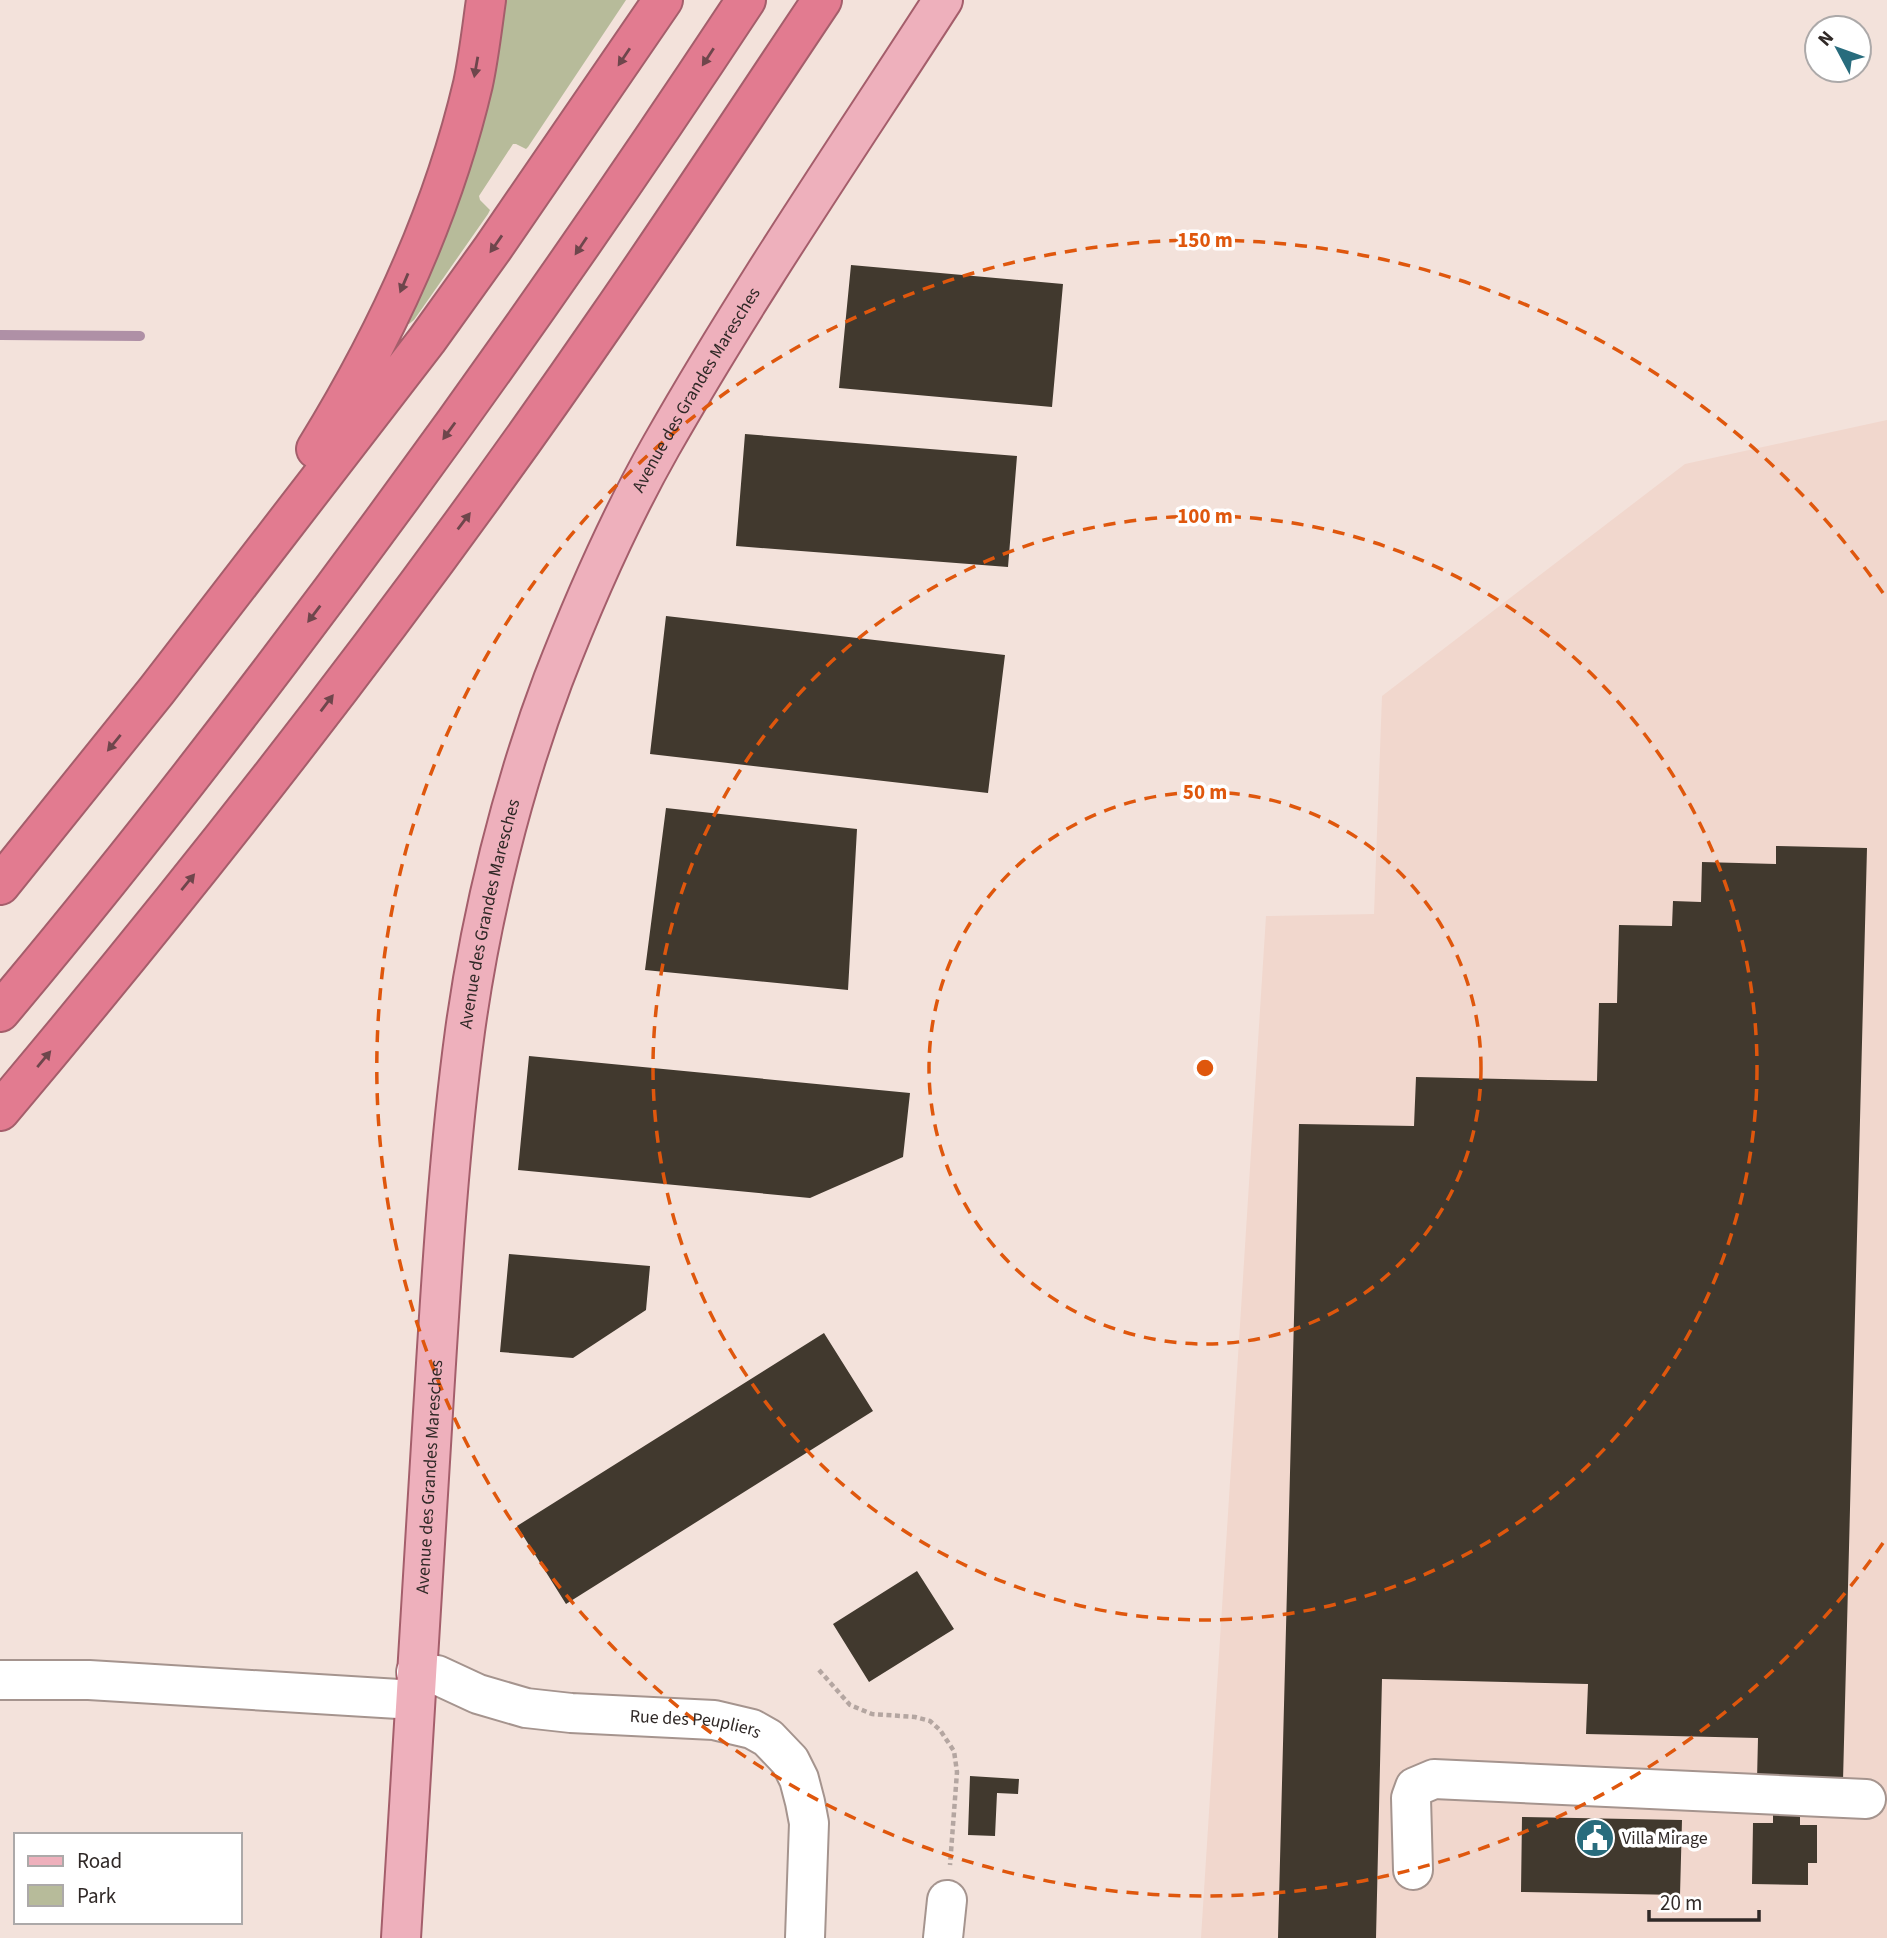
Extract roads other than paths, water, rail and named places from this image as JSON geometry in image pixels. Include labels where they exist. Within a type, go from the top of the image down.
[{"type":"highway","points":[[157,690],[283,503],[332,423],[375,343],[420,246],[458,140],[473,82],[486,0]]},
{"type":"highway","points":[[0,885],[157,690],[427,340],[494,248],[663,0]]},
{"type":"highway","points":[[0,1012],[166,807],[454,425],[574,256],[746,0]]},
{"type":"highway","points":[[0,1111],[239,819],[476,504],[615,308],[822,0]]},
{"type":"main road","name":"Avenue des Grandes Maresches","points":[[401,1938],[448,1183],[466,1024],[488,904],[512,808],[552,683],[593,584],[660,448],[782,248],[943,0]]},
{"type":"street","name":"Rue des Peupliers","points":[[0,1680],[415,1686],[437,1675],[478,1694],[526,1707],[571,1713],[714,1720],[752,1729],[768,1738],[790,1761],[799,1779],[805,1802],[809,1823],[805,1938]]},
{"type":"street","points":[[1413,1870],[1411,1798],[1415,1787],[1434,1779],[1866,1799]]},
{"type":"street","points":[[943,1938],[947,1900]]},
{"type":"waterway","points":[[0,335],[140,336]]},
{"type":"place","name":"Villa Mirage","points":[[1595,1838]]}]
